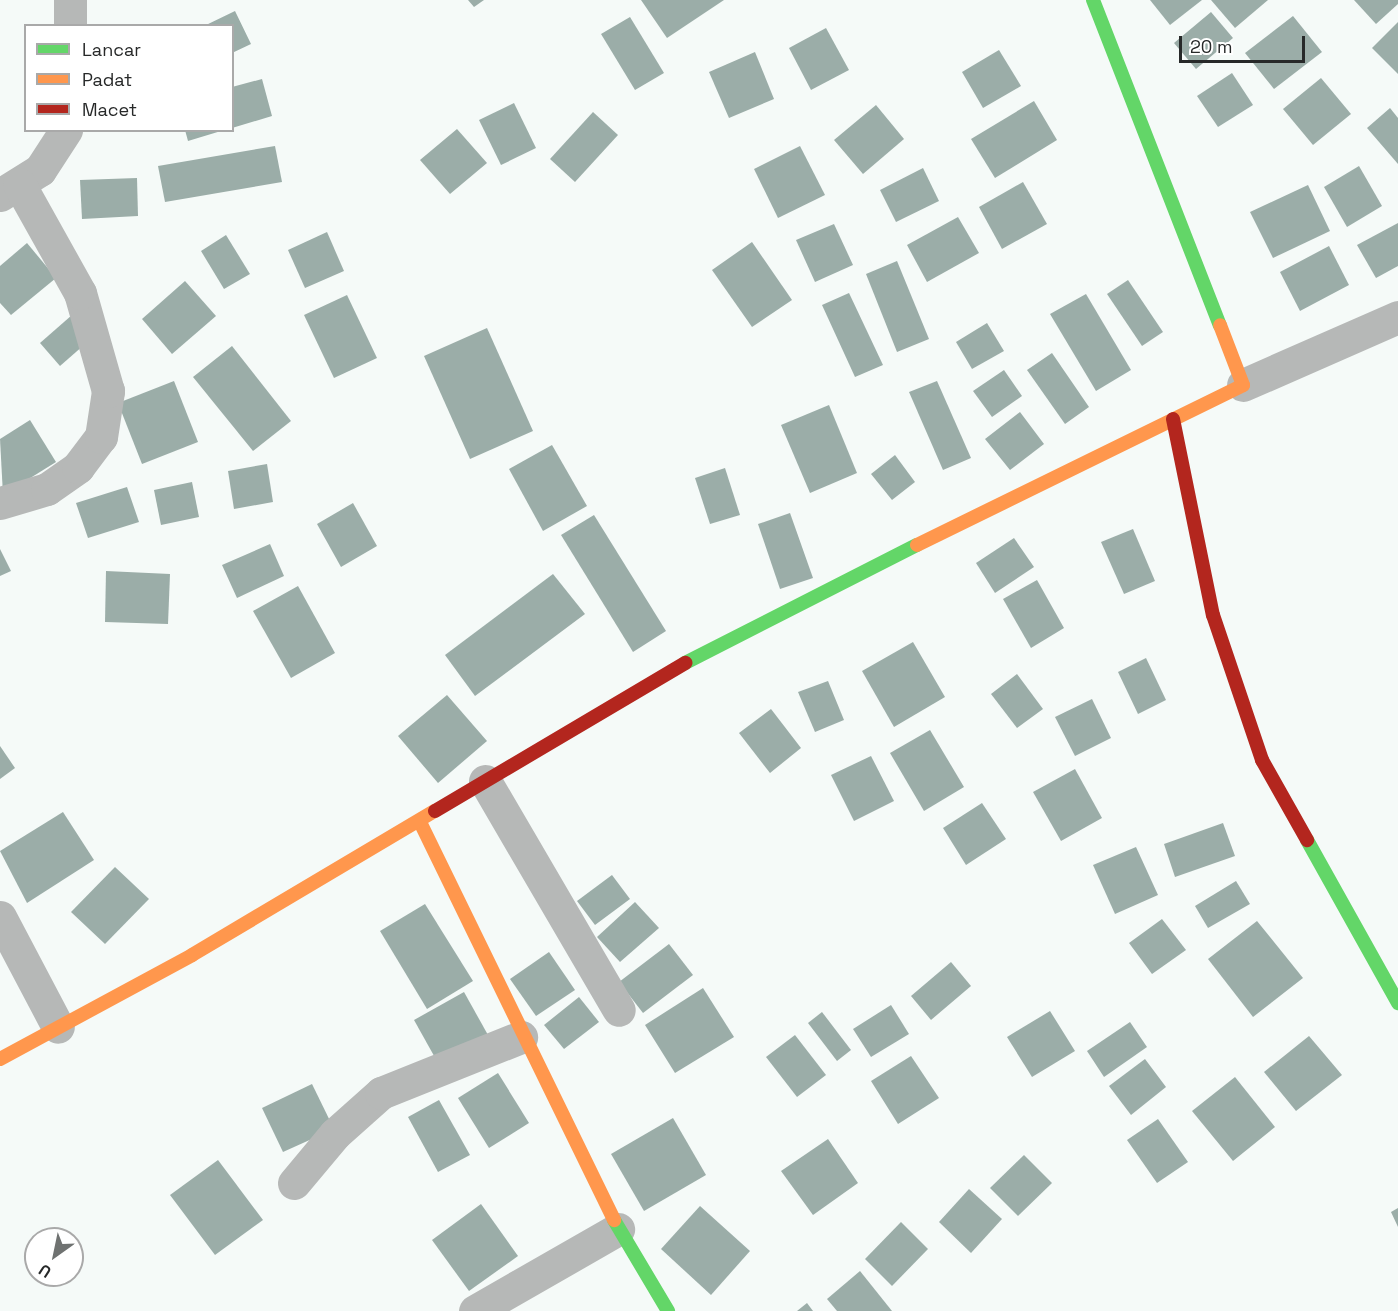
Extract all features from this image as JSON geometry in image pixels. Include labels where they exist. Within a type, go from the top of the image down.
[{"type":"street","points":[[70,0],[70,24]]},
{"type":"street","points":[[1093,0],[1243,385]]},
{"type":"street","points":[[0,503],[47,489],[78,467],[101,437],[108,391],[80,293],[10,190],[40,171],[65,132]]},
{"type":"street","points":[[0,1059],[420,822],[485,781],[728,638],[1243,385],[1398,317]]},
{"type":"street","points":[[1173,419],[1213,615],[1262,760],[1398,1003]]},
{"type":"street","points":[[485,781],[619,1011]]},
{"type":"street","points":[[420,822],[521,1037],[618,1229],[668,1311]]},
{"type":"street","points":[[0,917],[58,1027]]},
{"type":"street","points":[[294,1183],[336,1134],[381,1093],[521,1037]]},
{"type":"street","points":[[475,1311],[618,1229]]},
{"type":"building","points":[[468,0],[484,0],[474,7]]},
{"type":"building","points":[[641,0],[724,0],[667,38]]},
{"type":"building","points":[[1150,0],[1202,0],[1170,25]]},
{"type":"building","points":[[1211,0],[1268,0],[1235,28]]},
{"type":"building","points":[[1354,0],[1398,0],[1398,4],[1376,24]]},
{"type":"building","points":[[235,11],[251,44],[234,52],[234,24],[208,24]]},
{"type":"building","points":[[1211,12],[1233,38],[1196,69],[1174,43]]},
{"type":"building","points":[[1293,16],[1322,52],[1274,89],[1245,53]]},
{"type":"building","points":[[630,17],[664,73],[635,90],[601,34]]},
{"type":"building","points":[[1398,22],[1398,74],[1372,48]]},
{"type":"building","points":[[826,28],[849,70],[811,90],[789,48]]},
{"type":"building","points":[[999,50],[1021,86],[983,108],[962,72]]},
{"type":"building","points":[[755,52],[774,99],[729,118],[709,72]]},
{"type":"building","points":[[1232,73],[1253,105],[1218,127],[1197,96]]},
{"type":"building","points":[[1321,78],[1351,114],[1313,145],[1283,109]]},
{"type":"building","points":[[262,79],[272,116],[234,127],[234,86]]},
{"type":"building","points":[[1034,101],[1057,140],[995,178],[971,139]]},
{"type":"building","points":[[514,103],[536,148],[501,165],[479,120]]},
{"type":"building","points":[[876,105],[904,139],[863,174],[834,140]]},
{"type":"building","points":[[1390,108],[1398,118],[1398,164],[1367,128]]},
{"type":"building","points":[[593,112],[618,135],[575,182],[550,159]]},
{"type":"building","points":[[457,129],[487,163],[450,194],[420,160]]},
{"type":"building","points":[[186,132],[218,132],[188,141]]},
{"type":"building","points":[[275,146],[282,182],[165,202],[158,166]]},
{"type":"building","points":[[800,146],[825,195],[778,218],[754,169]]},
{"type":"building","points":[[1359,166],[1382,206],[1347,227],[1324,187]]},
{"type":"building","points":[[923,168],[939,201],[896,222],[880,190]]},
{"type":"building","points":[[137,178],[138,216],[82,219],[80,180]]},
{"type":"building","points":[[1023,182],[1047,224],[1002,249],[979,207]]},
{"type":"building","points":[[1308,185],[1330,231],[1273,258],[1250,212]]},
{"type":"building","points":[[958,217],[979,253],[927,282],[907,245]]},
{"type":"building","points":[[1398,223],[1398,266],[1376,278],[1357,245]]},
{"type":"building","points":[[834,224],[853,265],[815,282],[796,240]]},
{"type":"building","points":[[327,232],[344,271],[305,288],[288,250]]},
{"type":"building","points":[[226,235],[250,274],[224,289],[201,251]]},
{"type":"building","points":[[752,242],[792,300],[752,327],[712,270]]},
{"type":"building","points":[[27,243],[56,278],[11,315],[0,303],[0,266]]},
{"type":"building","points":[[1329,246],[1349,285],[1300,311],[1280,272]]},
{"type":"building","points":[[897,261],[929,339],[897,352],[866,274]]},
{"type":"building","points":[[1128,280],[1163,332],[1142,346],[1107,294]]},
{"type":"building","points":[[185,281],[216,316],[172,354],[142,319]]},
{"type":"building","points":[[849,293],[883,365],[855,377],[822,305]]},
{"type":"building","points":[[1086,294],[1131,370],[1096,391],[1050,314]]},
{"type":"building","points":[[347,295],[377,358],[334,378],[304,315]]},
{"type":"building","points":[[72,315],[92,338],[60,366],[40,343]]},
{"type":"building","points":[[987,323],[1004,351],[972,369],[956,342]]},
{"type":"building","points":[[487,328],[533,431],[470,459],[424,356]]},
{"type":"building","points":[[232,346],[291,421],[253,451],[193,377]]},
{"type":"building","points":[[1052,353],[1089,407],[1065,424],[1027,370]]},
{"type":"building","points":[[1004,370],[1022,396],[992,417],[973,391]]},
{"type":"building","points":[[174,381],[198,442],[142,464],[118,403]]},
{"type":"building","points":[[937,381],[971,458],[943,470],[909,392]]},
{"type":"building","points":[[829,405],[857,473],[810,493],[781,425]]},
{"type":"building","points":[[1020,412],[1044,444],[1010,470],[985,439]]},
{"type":"building","points":[[30,420],[56,462],[3,495],[0,439]]},
{"type":"building","points":[[552,445],[587,506],[543,531],[509,469]]},
{"type":"building","points":[[895,455],[915,482],[892,500],[871,474]]},
{"type":"building","points":[[267,464],[273,502],[234,509],[228,471]]},
{"type":"building","points":[[725,468],[740,515],[710,524],[695,478]]},
{"type":"building","points":[[192,482],[199,517],[161,525],[154,490]]},
{"type":"building","points":[[127,487],[139,522],[88,538],[76,503]]},
{"type":"building","points":[[353,503],[377,546],[341,567],[317,524]]},
{"type":"building","points":[[790,513],[813,578],[780,589],[758,524]]},
{"type":"building","points":[[594,515],[666,631],[633,652],[561,535]]},
{"type":"building","points":[[1133,529],[1155,581],[1124,594],[1101,542]]},
{"type":"building","points":[[1014,538],[1034,567],[995,593],[976,563]]},
{"type":"building","points":[[270,544],[284,576],[237,598],[222,565]]},
{"type":"building","points":[[0,549],[11,571],[0,576]]},
{"type":"building","points":[[106,571],[170,574],[168,624],[105,622]]},
{"type":"building","points":[[553,574],[585,614],[475,696],[445,655]]},
{"type":"building","points":[[1037,580],[1064,628],[1031,648],[1003,599]]},
{"type":"building","points":[[298,586],[335,653],[291,678],[253,611]]},
{"type":"building","points":[[913,642],[945,697],[894,727],[862,671]]},
{"type":"building","points":[[1146,658],[1166,700],[1138,714],[1118,672]]},
{"type":"building","points":[[1017,674],[1043,709],[1017,728],[991,694]]},
{"type":"building","points":[[828,681],[844,720],[815,732],[798,692]]},
{"type":"building","points":[[447,695],[487,741],[438,783],[398,736]]},
{"type":"building","points":[[1092,699],[1111,738],[1075,756],[1055,717]]},
{"type":"building","points":[[771,709],[801,748],[770,773],[739,733]]},
{"type":"building","points":[[930,730],[964,787],[924,811],[890,753]]},
{"type":"building","points":[[0,746],[15,768],[0,779]]},
{"type":"building","points":[[871,756],[894,801],[854,821],[831,775]]},
{"type":"building","points":[[1075,769],[1102,818],[1061,841],[1033,792]]},
{"type":"building","points":[[982,803],[1006,839],[966,865],[943,828]]},
{"type":"building","points":[[63,812],[94,860],[27,903],[0,851]]},
{"type":"building","points":[[1223,823],[1235,856],[1175,877],[1164,844]]},
{"type":"building","points":[[1136,847],[1158,895],[1115,914],[1093,865]]},
{"type":"building","points":[[115,867],[149,899],[105,944],[71,912]]},
{"type":"building","points":[[612,875],[630,899],[595,925],[577,901]]},
{"type":"building","points":[[1236,881],[1250,904],[1208,928],[1195,906]]},
{"type":"building","points":[[635,902],[659,928],[620,962],[597,937]]},
{"type":"building","points":[[425,904],[473,981],[427,1009],[380,931]]},
{"type":"building","points":[[1162,919],[1186,950],[1152,974],[1129,943]]},
{"type":"building","points":[[1257,921],[1303,978],[1253,1017],[1208,959]]},
{"type":"building","points":[[669,944],[693,975],[643,1013],[619,982]]},
{"type":"building","points":[[549,952],[575,990],[536,1016],[510,979]]},
{"type":"building","points":[[951,962],[971,986],[931,1020],[911,996]]},
{"type":"building","points":[[703,988],[734,1037],[675,1073],[645,1025]]},
{"type":"building","points":[[464,992],[488,1035],[438,1063],[414,1020]]},
{"type":"building","points":[[579,997],[599,1022],[564,1049],[544,1025]]},
{"type":"building","points":[[891,1005],[909,1034],[871,1057],[853,1029]]},
{"type":"building","points":[[1050,1011],[1075,1051],[1032,1077],[1007,1037]]},
{"type":"building","points":[[822,1012],[851,1050],[837,1061],[808,1023]]},
{"type":"building","points":[[1130,1022],[1147,1047],[1104,1077],[1087,1051]]},
{"type":"building","points":[[795,1035],[826,1075],[797,1097],[766,1057]]},
{"type":"building","points":[[1309,1036],[1342,1075],[1296,1111],[1264,1072]]},
{"type":"building","points":[[911,1056],[939,1098],[898,1124],[871,1081]]},
{"type":"building","points":[[1145,1059],[1166,1087],[1131,1115],[1109,1086]]},
{"type":"building","points":[[498,1073],[529,1123],[489,1148],[458,1098]]},
{"type":"building","points":[[1235,1077],[1275,1127],[1233,1161],[1192,1111]]},
{"type":"building","points":[[312,1084],[334,1129],[283,1152],[262,1108]]},
{"type":"building","points":[[439,1100],[470,1155],[438,1172],[408,1117]]},
{"type":"building","points":[[673,1118],[706,1175],[644,1211],[611,1154]]},
{"type":"building","points":[[1158,1119],[1188,1162],[1157,1183],[1127,1140]]},
{"type":"building","points":[[828,1139],[858,1183],[813,1215],[781,1171]]},
{"type":"building","points":[[1024,1155],[1052,1183],[1018,1216],[990,1188]]},
{"type":"building","points":[[218,1160],[263,1220],[215,1255],[170,1195]]},
{"type":"building","points":[[969,1189],[1002,1219],[971,1253],[939,1222]]},
{"type":"building","points":[[481,1204],[518,1256],[469,1291],[432,1240]]},
{"type":"building","points":[[700,1206],[750,1251],[711,1295],[661,1249]]},
{"type":"building","points":[[1398,1208],[1398,1227],[1391,1212]]},
{"type":"building","points":[[901,1222],[928,1249],[892,1286],[865,1259]]},
{"type":"building","points":[[860,1271],[892,1311],[837,1311],[827,1299]]},
{"type":"building","points":[[807,1303],[813,1311],[797,1311]]},
{"type":"traffic: fast","points":[[1093,0],[1220,325]]},
{"type":"traffic: fast","points":[[685,663],[917,545]]},
{"type":"traffic: fast","points":[[1307,840],[1398,1003]]},
{"type":"traffic: fast","points":[[614,1220],[668,1311]]},
{"type":"traffic: slow","points":[[917,545],[1243,385],[1220,325]]},
{"type":"traffic: slow","points":[[0,1059],[192,955],[435,811]]},
{"type":"traffic: slow","points":[[420,822],[614,1220]]},
{"type":"traffic: jam","points":[[1173,419],[1213,615],[1262,760],[1307,840]]},
{"type":"traffic: jam","points":[[435,811],[685,663]]}]
